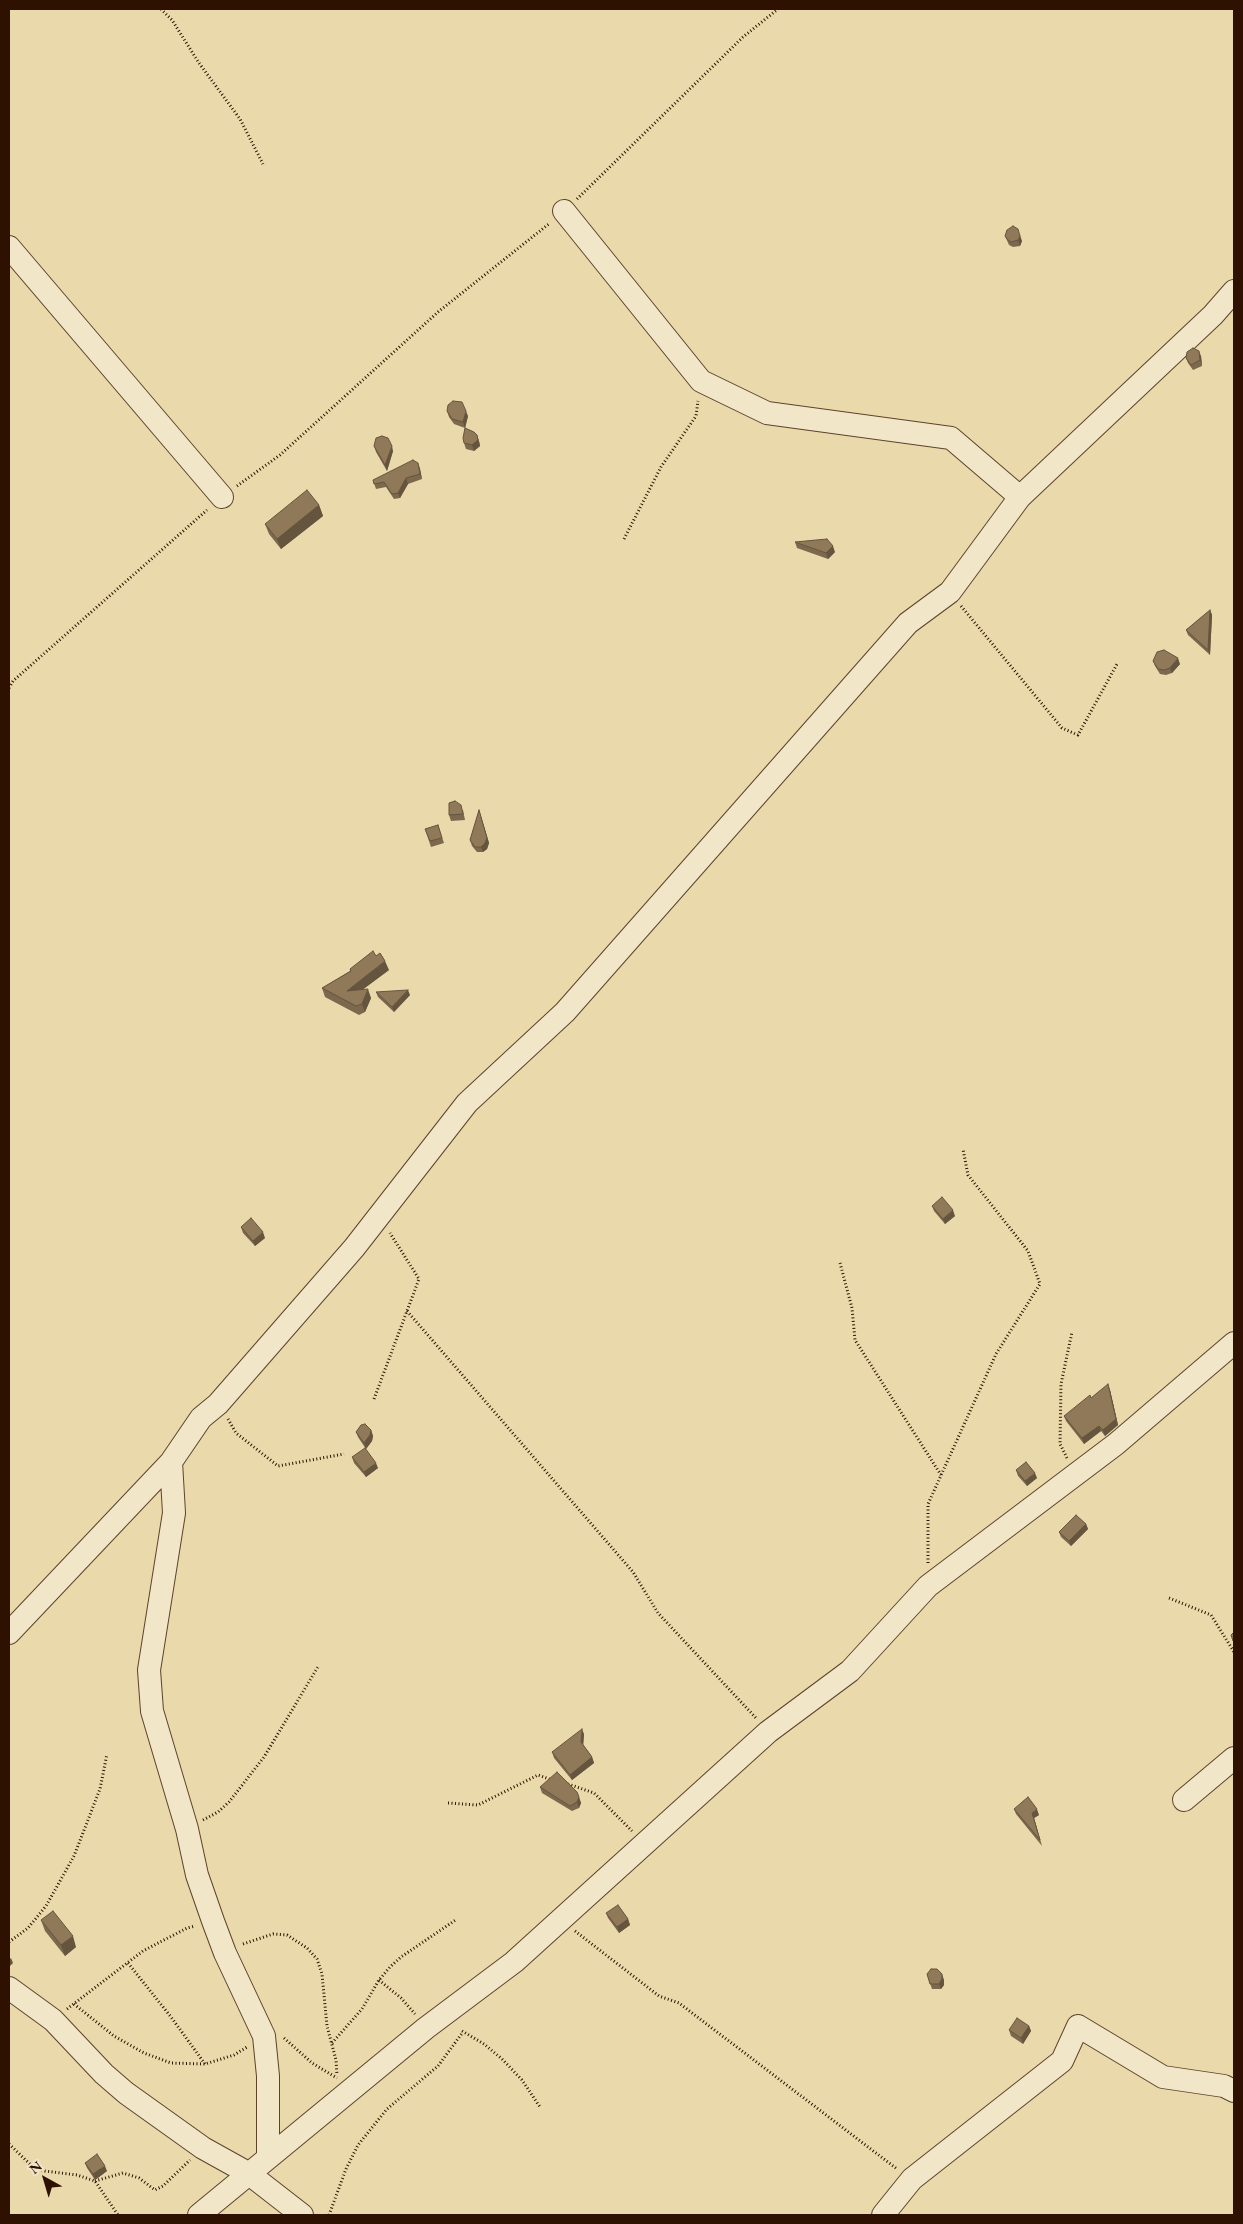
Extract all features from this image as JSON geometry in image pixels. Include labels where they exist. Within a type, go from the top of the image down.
[{"type":"street","points":[[564,212],[701,381],[767,413],[951,438],[1020,497]]},
{"type":"street","points":[[9,247],[222,497]]},
{"type":"street","points":[[9,1633],[171,1462],[201,1418],[218,1404],[354,1248],[468,1103],[565,1012],[908,624],[950,592],[1020,497],[1214,315],[1234,291]]},
{"type":"street","points":[[199,2215],[268,2156],[345,2084],[433,2023],[474,1990],[514,1962],[768,1732],[850,1671],[928,1586],[1116,1444],[1234,1344]]},
{"type":"street","points":[[171,1462],[174,1513],[149,1670],[152,1711],[187,1829],[197,1875],[212,1921],[225,1953],[272,2035],[268,2076],[268,2156]]},
{"type":"street","points":[[1184,1800],[1234,1758]]},
{"type":"street","points":[[9,1988],[53,2020],[104,2074],[126,2093],[203,2148],[248,2173],[302,2215]]},
{"type":"street","points":[[884,2215],[912,2180],[1062,2061],[1078,2026],[1163,2077],[1224,2086],[1234,2091]]},
{"type":"path","points":[[161,9],[172,20],[199,63],[240,119],[263,164]]},
{"type":"path","points":[[9,688],[13,681],[222,497],[280,455],[438,312],[564,212],[744,37],[778,9]]},
{"type":"path","points":[[624,540],[661,466],[696,416],[701,381]]},
{"type":"path","points":[[950,592],[1062,728],[1070,732],[1078,735],[1118,664]]},
{"type":"path","points":[[928,1586],[928,1504],[996,1354],[1040,1284],[1028,1251],[968,1175],[963,1149]]},
{"type":"path","points":[[374,1399],[419,1279],[380,1215]]},
{"type":"path","points":[[840,1263],[852,1308],[854,1340],[941,1475]]},
{"type":"path","points":[[407,1311],[633,1572],[658,1613],[768,1732]]},
{"type":"path","points":[[1072,1332],[1060,1384],[1060,1444],[1075,1475]]},
{"type":"path","points":[[218,1404],[236,1433],[278,1466],[344,1454]]},
{"type":"path","points":[[1169,1598],[1211,1615],[1234,1652]]},
{"type":"path","points":[[187,1829],[218,1812],[264,1758],[319,1665]]},
{"type":"path","points":[[9,1942],[28,1928],[46,1906],[74,1856],[100,1789],[107,1754]]},
{"type":"path","points":[[448,1803],[478,1805],[538,1775],[594,1793],[644,1843]]},
{"type":"path","points":[[564,1917],[577,1934],[659,1996],[680,2003],[912,2180]]},
{"type":"path","points":[[331,2043],[362,2009],[379,1980],[401,1957],[457,1918]]},
{"type":"path","points":[[53,2020],[143,1951],[180,1931],[212,1921]]},
{"type":"path","points":[[225,1953],[252,1939],[273,1934],[287,1935],[307,1948],[317,1959],[322,1974],[327,2026],[345,2084]]},
{"type":"path","points":[[128,1963],[171,2016],[205,2064]]},
{"type":"path","points":[[379,1980],[433,2023],[463,2032],[484,2044],[522,2080],[540,2107]]},
{"type":"path","points":[[74,2004],[114,2036],[144,2053],[171,2063],[205,2064],[234,2055],[272,2035],[345,2084]]},
{"type":"path","points":[[329,2215],[346,2169],[358,2145],[387,2109],[438,2066],[463,2032]]},
{"type":"path","points":[[9,2144],[33,2167],[45,2171],[77,2175],[95,2181],[123,2174],[139,2178],[155,2190],[159,2189],[203,2148]]},
{"type":"path","points":[[95,2181],[118,2215]]},
{"type":"building","points":[[1013,226],[1018,229],[1020,236],[1018,240],[1011,242],[1005,236],[1007,230]]},
{"type":"building","points":[[1193,348],[1199,351],[1200,360],[1191,365],[1186,358],[1187,352]]},
{"type":"building","points":[[453,401],[462,402],[466,411],[463,422],[452,419],[447,411],[448,405]]},
{"type":"building","points":[[465,428],[477,435],[478,440],[472,445],[464,443]]},
{"type":"building","points":[[382,436],[388,438],[392,446],[385,465],[374,446],[376,438]]},
{"type":"building","points":[[413,460],[418,463],[420,474],[406,478],[398,493],[392,494],[384,482],[374,484],[373,480]]},
{"type":"building","points":[[307,490],[319,505],[277,539],[265,524]]},
{"type":"building","points":[[827,539],[833,546],[826,553],[795,542]]},
{"type":"building","points":[[1210,610],[1208,650],[1186,630]]},
{"type":"building","points":[[1164,650],[1178,658],[1170,668],[1164,670],[1158,669],[1153,661],[1157,652]]},
{"type":"building","points":[[455,801],[461,805],[463,814],[449,815],[449,803]]},
{"type":"building","points":[[479,810],[487,838],[481,847],[475,847],[470,840]]},
{"type":"building","points":[[438,825],[442,838],[430,841],[425,829]]},
{"type":"building","points":[[373,951],[376,956],[380,953],[385,961],[347,991],[368,989],[362,1004],[356,1006],[322,988],[351,971],[350,969]]},
{"type":"building","points":[[408,990],[392,1007],[376,992]]},
{"type":"building","points":[[942,1197],[953,1210],[943,1219],[932,1206]]},
{"type":"building","points":[[251,1218],[263,1232],[253,1241],[241,1227]]},
{"type":"building","points":[[1108,1384],[1116,1419],[1103,1430],[1099,1426],[1082,1438],[1064,1416],[1090,1395],[1091,1398]]},
{"type":"building","points":[[365,1424],[371,1430],[364,1443],[356,1432],[361,1425]]},
{"type":"building","points":[[365,1448],[376,1463],[364,1472],[352,1457]]},
{"type":"building","points":[[1026,1462],[1035,1473],[1025,1481],[1016,1470]]},
{"type":"building","points":[[1076,1515],[1086,1524],[1069,1541],[1059,1532]]},
{"type":"building","points":[[1234,1632],[1234,1641],[1233,1641],[1231,1635]]},
{"type":"building","points":[[582,1729],[581,1742],[592,1757],[570,1775],[552,1752]]},
{"type":"building","points":[[557,1772],[577,1792],[579,1797],[577,1802],[570,1806],[540,1787]]},
{"type":"building","points":[[1028,1797],[1037,1809],[1032,1813],[1040,1840],[1014,1809]]},
{"type":"building","points":[[618,1905],[628,1919],[617,1927],[606,1913]]},
{"type":"building","points":[[53,1911],[73,1936],[61,1945],[41,1920]]},
{"type":"building","points":[[931,1969],[937,1969],[942,1974],[939,1984],[930,1984],[927,1974]]},
{"type":"building","points":[[1017,2018],[1029,2026],[1021,2038],[1009,2030]]},
{"type":"building","points":[[97,2154],[105,2166],[93,2174],[85,2163]]}]
